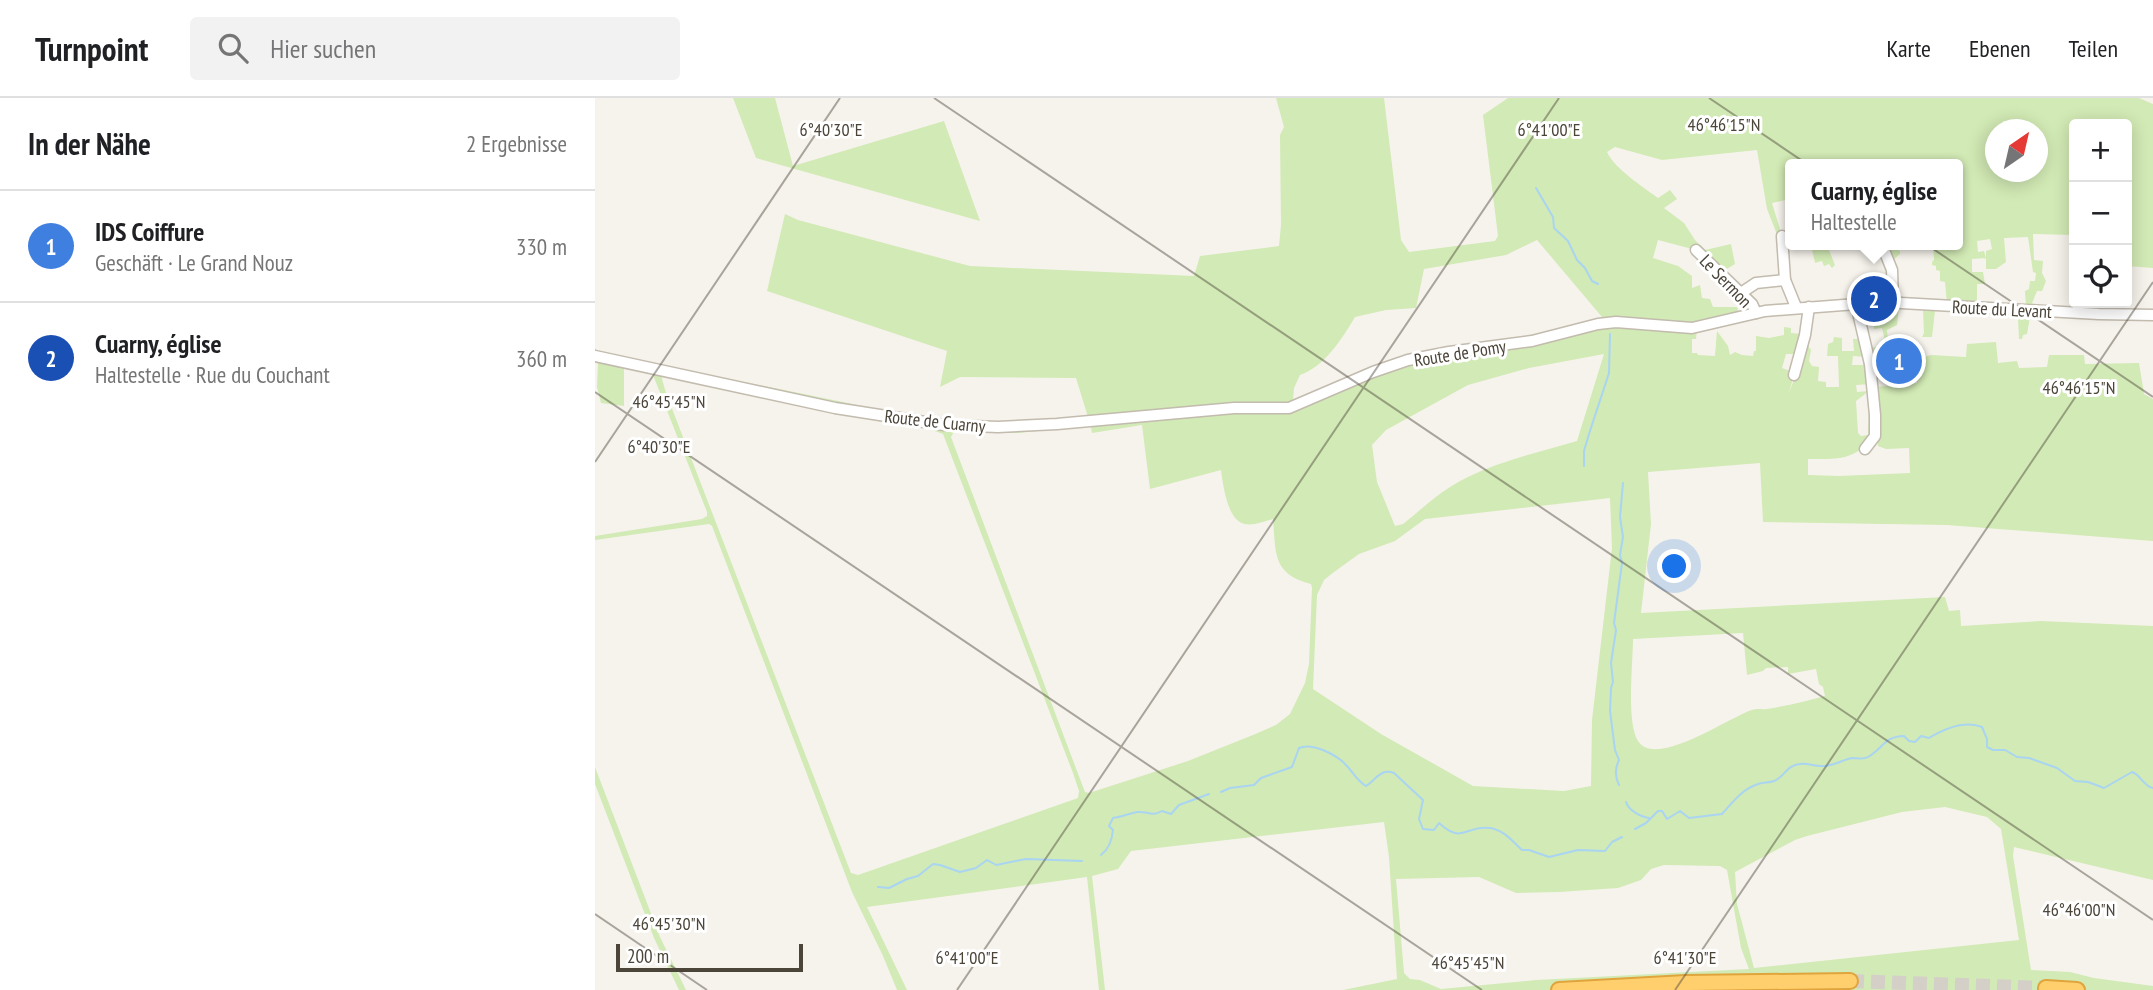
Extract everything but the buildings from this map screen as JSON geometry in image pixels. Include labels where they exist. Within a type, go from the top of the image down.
[{"type":"highway","points":[[1559,990],[1703,983],[1850,981]]},
{"type":"highway","points":[[2046,988],[2077,990]]},
{"type":"street","points":[[1781,236],[1785,280],[1796,307]]},
{"type":"street","name":"Le Sermon","points":[[1696,250],[1752,304],[1756,313]]},
{"type":"street","points":[[1883,250],[1891,267],[1893,302]]},
{"type":"street","points":[[1741,293],[1753,284],[1785,280]]},
{"type":"street","name":"Route du Levant","points":[[1756,313],[1796,307],[1893,302],[2088,314],[2150,313]]},
{"type":"street","points":[[1856,304],[1870,364],[1875,415],[1875,436],[1865,449]]},
{"type":"street","points":[[1794,375],[1805,335],[1809,307]]},
{"type":"street","name":"Route de Pomy","points":[[1281,409],[1300,405],[1373,372],[1408,360],[1532,341],[1598,324],[1616,322],[1692,328],[1756,313]]},
{"type":"street","name":"Route de Cuarny","points":[[595,356],[835,408],[944,425],[1023,426],[1234,408],[1281,409]]},
{"type":"green space","points":[[733,98],[775,98],[793,166],[944,121],[980,221],[756,158]]},
{"type":"green space","points":[[1276,98],[1384,98],[1401,240],[1409,252],[1495,241],[1498,236],[1483,115],[1508,98],[2139,98],[2153,104],[2153,268],[2132,266],[2132,119],[2069,119],[2069,235],[2033,234],[2034,260],[2043,261],[2042,273],[2046,281],[2042,291],[2037,291],[2032,303],[2037,306],[2026,307],[2025,291],[2029,289],[2030,281],[2035,281],[2036,273],[2033,272],[2028,237],[2004,238],[2006,262],[1996,269],[1986,269],[1986,258],[1972,259],[1972,272],[1983,272],[1985,284],[1977,284],[1977,302],[1987,302],[1987,306],[1947,304],[1945,282],[1940,281],[1940,271],[1936,270],[1932,262],[1933,250],[1963,250],[1963,159],[1785,159],[1785,200],[1772,203],[1782,236],[1778,237],[1767,209],[1757,150],[1662,160],[1615,147],[1607,152],[1622,171],[1658,198],[1670,190],[1677,199],[1664,208],[1684,223],[1705,250],[1731,244],[1735,264],[1720,273],[1696,250],[1658,240],[1653,258],[1678,266],[1692,276],[1692,288],[1700,285],[1702,298],[1710,299],[1713,307],[1737,307],[1740,317],[1697,328],[1696,339],[1692,339],[1692,353],[1715,356],[1717,331],[1728,346],[1730,355],[1735,352],[1753,356],[1756,351],[1756,336],[1769,338],[1784,335],[1784,327],[1791,328],[1791,333],[1801,334],[1795,354],[1786,354],[1782,368],[1794,375],[1789,393],[1807,344],[1811,350],[1809,361],[1812,366],[1819,367],[1818,381],[1826,382],[1826,387],[1839,387],[1838,356],[1827,356],[1828,344],[1833,342],[1834,337],[1842,338],[1842,351],[1854,351],[1853,339],[1863,339],[1868,357],[1853,356],[1852,365],[1868,362],[1870,384],[1856,385],[1857,392],[1869,391],[1856,401],[1858,433],[1861,436],[1868,435],[1867,400],[1874,400],[1875,436],[1860,450],[1845,457],[1808,459],[1808,475],[1910,473],[1909,448],[1886,449],[1878,446],[1875,387],[1917,383],[1915,359],[1931,355],[1966,357],[1967,344],[1996,342],[1998,363],[2017,361],[2019,368],[2047,367],[2049,355],[2084,355],[2085,364],[2139,363],[2144,394],[2153,399],[2153,541],[1947,525],[1763,522],[1760,463],[1648,472],[1651,524],[1641,613],[1945,597],[1949,611],[1960,610],[1961,626],[2041,621],[2153,626],[2153,880],[2014,847],[2013,856],[2031,970],[2070,972],[2153,986],[2153,990],[1343,990],[1397,979],[1384,822],[1131,851],[1118,869],[1092,876],[1105,990],[1099,990],[1087,877],[867,907],[907,990],[897,990],[852,892],[712,526],[709,524],[595,540],[595,536],[702,519],[707,516],[707,512],[653,375],[624,368],[624,406],[601,403],[597,387],[598,362],[595,361],[595,348],[598,352],[936,421],[998,424],[1088,417],[1076,378],[960,377],[940,387],[947,351],[767,291],[785,214],[798,220],[970,266],[1194,276],[1200,256],[1279,246],[1280,135],[1284,127]],"holes":[[[1990,239],[1992,249],[1986,251],[1986,258],[1984,251],[1978,252],[1977,241]],[[1537,240],[1602,317],[1596,321],[1364,371],[1293,401],[1294,388],[1300,375],[1325,359],[1355,317],[1386,310],[1416,308],[1424,269],[1506,255]],[[1604,354],[1577,441],[1512,460],[1465,479],[1432,500],[1403,524],[1395,526],[1377,482],[1372,445],[1386,430],[1468,385],[1529,368]],[[663,376],[943,434],[1073,773],[1079,791],[1078,798],[858,875],[851,873],[666,393]],[[1090,421],[1092,433],[1142,425],[1150,489],[1221,470],[1227,501],[1234,516],[1245,524],[1273,519],[1276,552],[1283,568],[1298,580],[1311,584],[1312,588],[1309,664],[1305,683],[1290,714],[1276,725],[1188,761],[1089,793],[1085,792],[951,437],[954,432],[1018,433],[1058,429],[1057,425]],[[1610,498],[1612,548],[1592,720],[1591,786],[1564,791],[1473,786],[1381,734],[1313,689],[1317,595],[1324,580],[1359,554],[1395,541],[1425,519]],[[1743,633],[1747,675],[1766,668],[1788,667],[1788,674],[1816,669],[1825,696],[1754,709],[1693,739],[1660,749],[1647,748],[1638,741],[1632,720],[1633,639]],[[1945,807],[1987,817],[2001,829],[2019,940],[1754,968],[1737,904],[1735,872],[1795,840],[1902,812]],[[1664,865],[1720,866],[1727,870],[1741,948],[1749,969],[1536,980],[1441,989],[1420,980],[1410,979],[1404,973],[1396,879],[1479,877],[1516,893],[1559,892],[1618,888],[1641,880],[1651,869]]]},
{"type":"green space","points":[[1812,250],[1829,250],[1835,265],[1832,268],[1829,264],[1824,266],[1822,261],[1815,263]]},
{"type":"green space","points":[[1876,250],[1900,251],[1892,261],[1882,256],[1873,261],[1869,254]]},
{"type":"green space","points":[[1879,306],[1879,318],[1888,318],[1890,306],[1899,307],[1897,325],[1887,330],[1888,341],[1908,338],[1905,344],[1906,355],[1888,353],[1873,356],[1871,348],[1886,345],[1882,328],[1874,329],[1871,309],[1861,311],[1861,308]]},
{"type":"green space","points":[[1923,310],[1935,311],[1932,337],[1922,337]]},
{"type":"green space","points":[[2015,313],[2030,317],[2027,334],[2023,335],[2022,339],[2019,339],[2018,318],[2015,318]]},
{"type":"green space","points":[[595,767],[660,937],[686,990],[679,990],[654,938],[595,784]]},
{"type":"waterway","points":[[1536,188],[1553,217],[1554,228],[1568,241],[1577,260],[1592,281],[1598,284]]},
{"type":"waterway","points":[[1584,466],[1584,451],[1609,373],[1610,334]]},
{"type":"waterway","points":[[1619,785],[1616,772],[1619,760],[1615,750],[1610,711],[1613,682],[1611,663],[1616,630],[1614,623],[1622,563],[1620,555],[1623,537],[1620,517],[1623,483]]},
{"type":"waterway","points":[[1635,829],[1658,811],[1662,811],[1667,819],[1680,811],[1689,818],[1722,814],[1747,789],[1772,782],[1795,765],[1825,766],[1852,758],[1864,758],[1892,738],[1904,736],[1915,742],[1921,736],[1929,738],[1968,724],[1982,727],[1987,747],[2005,750],[2017,757],[2029,758],[2057,768],[2075,781],[2104,788],[2132,772],[2153,788]]},
{"type":"waterway","points":[[1221,792],[1254,785],[1261,778],[1292,767],[1299,748],[1311,747],[1337,757],[1366,786],[1382,773],[1394,773],[1423,800],[1419,819],[1423,829],[1434,830],[1439,823],[1454,833],[1482,828],[1495,829],[1522,850],[1549,857],[1578,850],[1605,851],[1612,842],[1622,837]]},
{"type":"waterway","points":[[1101,855],[1111,841],[1113,830],[1109,826],[1113,818],[1138,812],[1152,814],[1162,811],[1171,814],[1179,805],[1209,794]]},
{"type":"waterway","points":[[1626,802],[1635,813],[1649,818]]},
{"type":"waterway","points":[[878,887],[889,888],[918,876],[933,864],[960,872],[976,868],[987,860],[996,865],[1026,859],[1082,861]]},
{"type":"tunnel","points":[[1850,981],[2046,988]]},
{"type":"place","name":"Cuarny, église","points":[[1874,299]]},
{"type":"place","name":"IDS Coiffure","points":[[1899,361]]}]
